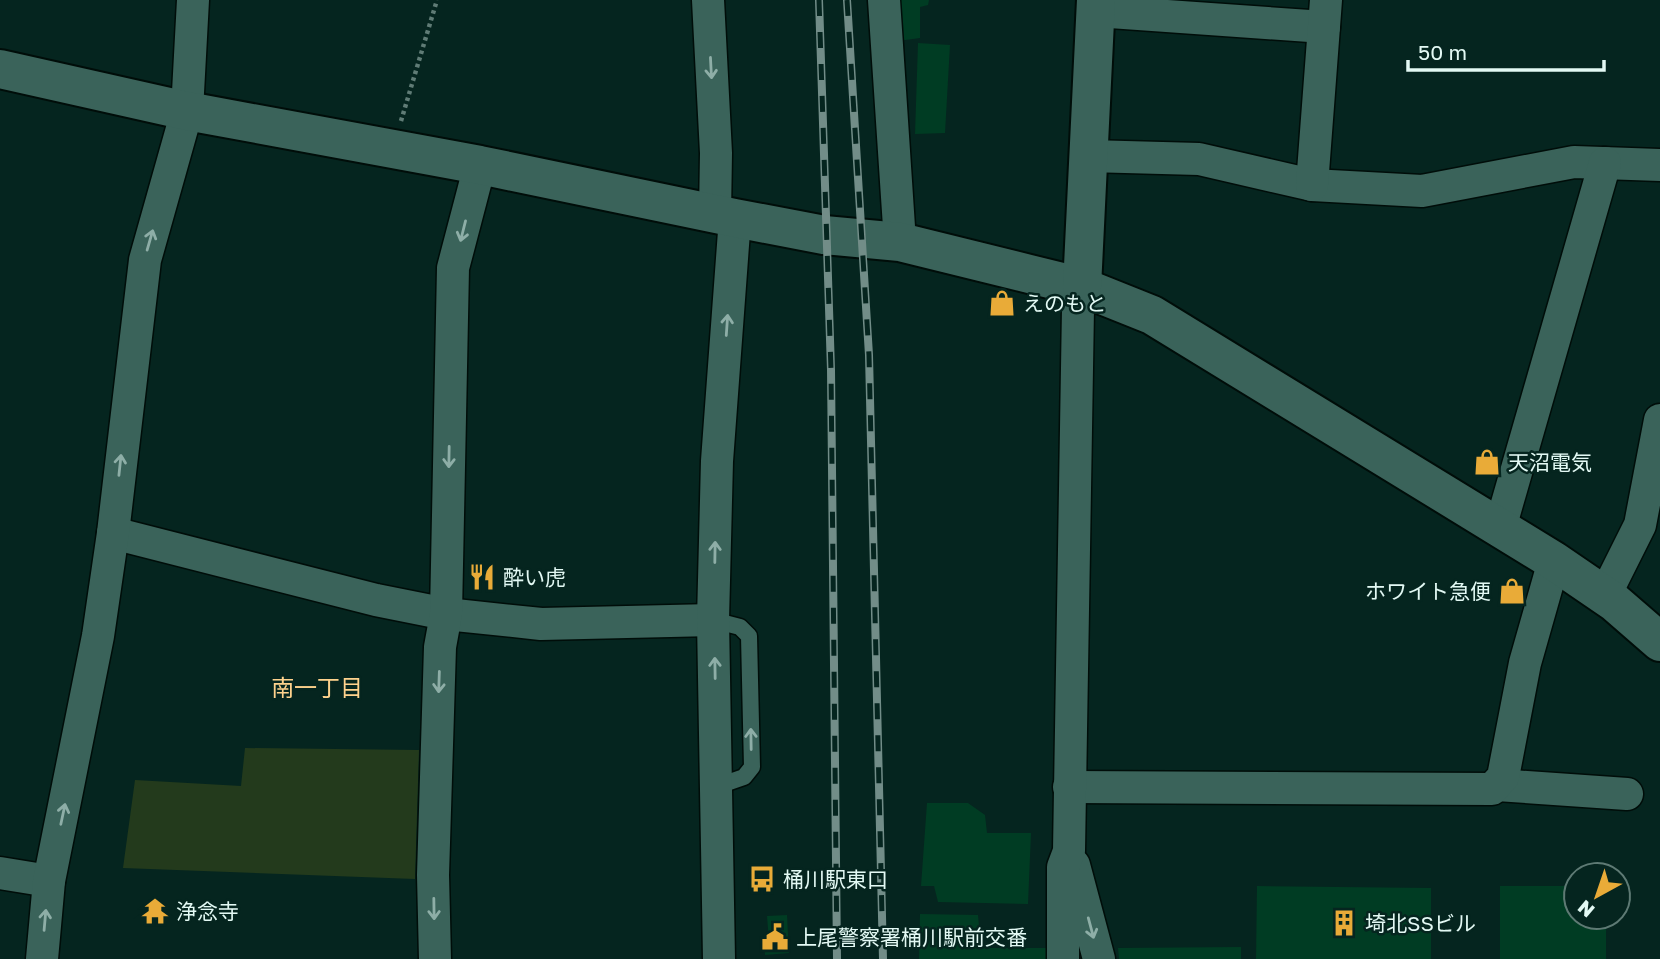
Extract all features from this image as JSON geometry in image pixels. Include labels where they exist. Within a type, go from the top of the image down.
[{"type":"street","points":[[42,959],[48,881],[97,636],[113,533],[145,260],[187,111],[193,0]]},
{"type":"street","points":[[708,0],[716,153],[725,216],[713,620],[719,959]]},
{"type":"street","points":[[884,0],[900,242]]},
{"type":"street","points":[[1099,959],[1069,851],[1077,322],[1082,287],[1096,5],[1325,13],[1312,185]]},
{"type":"street","points":[[0,69],[187,111],[480,165],[725,216],[824,235],[900,242],[1082,287],[1152,315],[1554,561],[1605,595],[1660,642]]},
{"type":"street","points":[[1088,156],[1199,159],[1312,185],[1422,191],[1574,162],[1660,164]]},
{"type":"street","points":[[1500,528],[1605,163]]},
{"type":"street","points":[[435,959],[433,874],[439,674],[446,614],[453,268],[480,165]]},
{"type":"street","points":[[1605,595],[1640,525],[1660,419]]},
{"type":"street","points":[[113,533],[376,600],[446,614],[541,624],[713,620]]},
{"type":"street","points":[[1069,787],[1492,789],[1503,777],[1525,663],[1554,561]]},
{"type":"street","points":[[1497,785],[1627,794]]},
{"type":"street","points":[[1063,959],[1063,867],[1069,851]]},
{"type":"street","points":[[0,873],[48,881]]},
{"type":"path","points":[[393,149],[437,0]]},
{"type":"green space","points":[[245,748],[419,750],[415,879],[123,868],[135,780],[241,786]]},
{"type":"building","points":[[895,0],[929,0],[928,5],[920,7],[920,38],[898,41]]},
{"type":"building","points":[[918,43],[950,45],[945,133],[915,134]]},
{"type":"building","points":[[927,803],[968,803],[985,815],[987,833],[1031,833],[1028,904],[938,902],[934,886],[921,886]]},
{"type":"building","name":"埼北SSビル","points":[[1257,886],[1431,888],[1431,959],[1256,959]]},
{"type":"building","points":[[1500,886],[1562,886],[1562,931],[1606,931],[1606,959],[1500,959]]},
{"type":"building","points":[[920,914],[978,915],[981,948],[1049,948],[1049,959],[919,959]]},
{"type":"building","points":[[787,915],[789,953],[765,955],[764,941],[769,941],[767,916]]},
{"type":"building","points":[[1241,947],[1241,959],[1119,959],[1118,948]]},
{"type":"railway","points":[[819,0],[831,370],[837,959]]},
{"type":"railway","points":[[847,0],[869,355],[883,959]]},
{"type":"place","name":"えのもと","points":[[1002,303]]},
{"type":"place","name":"天沼電気","points":[[1487,462]]},
{"type":"place","name":"酔い虎","points":[[482,577]]},
{"type":"place","name":"ホワイト急便","points":[[1512,591]]},
{"type":"place","name":"桶川駅東口","points":[[762,879]]},
{"type":"place","name":"浄念寺","points":[[155,911]]},
{"type":"place","name":"埼北SSビル","points":[[1344,923]]},
{"type":"place","name":"上尾警察署桶川駅前交番","points":[[775,937]]},
{"type":"district","name":"南一丁目","points":[[317,687]]}]
